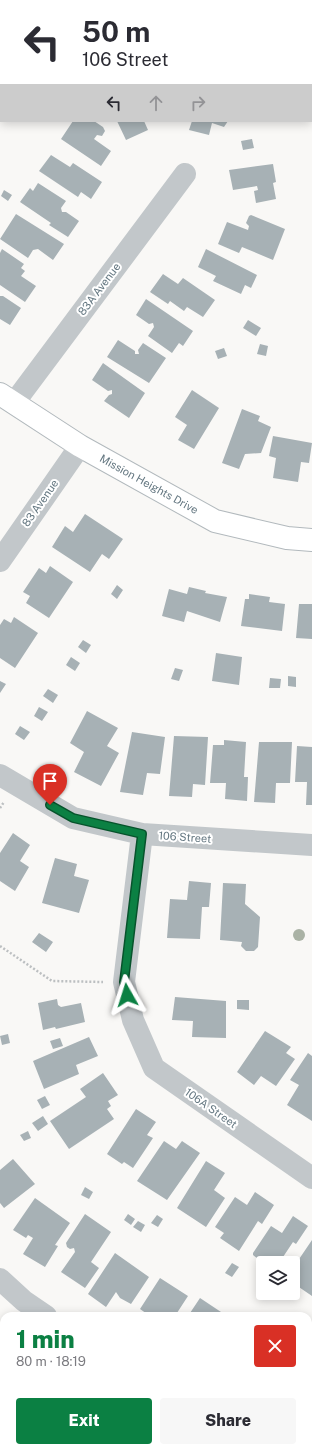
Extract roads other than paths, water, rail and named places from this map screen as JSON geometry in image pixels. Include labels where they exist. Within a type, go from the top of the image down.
[{"type":"street","name":"83A Avenue","points":[[7,399],[185,174]]},
{"type":"street","name":"Mission Heights Drive","points":[[7,399],[80,446],[215,521],[287,538],[312,540]]},
{"type":"street","name":"83 Avenue","points":[[0,561],[80,446]]},
{"type":"street","name":"106 Street","points":[[0,775],[73,818],[142,834],[312,845]]},
{"type":"street","name":"106A Street","points":[[142,834],[124,982],[133,1020],[154,1068],[312,1178]]},
{"type":"street","points":[[0,1279],[24,1301],[40,1312]]}]
